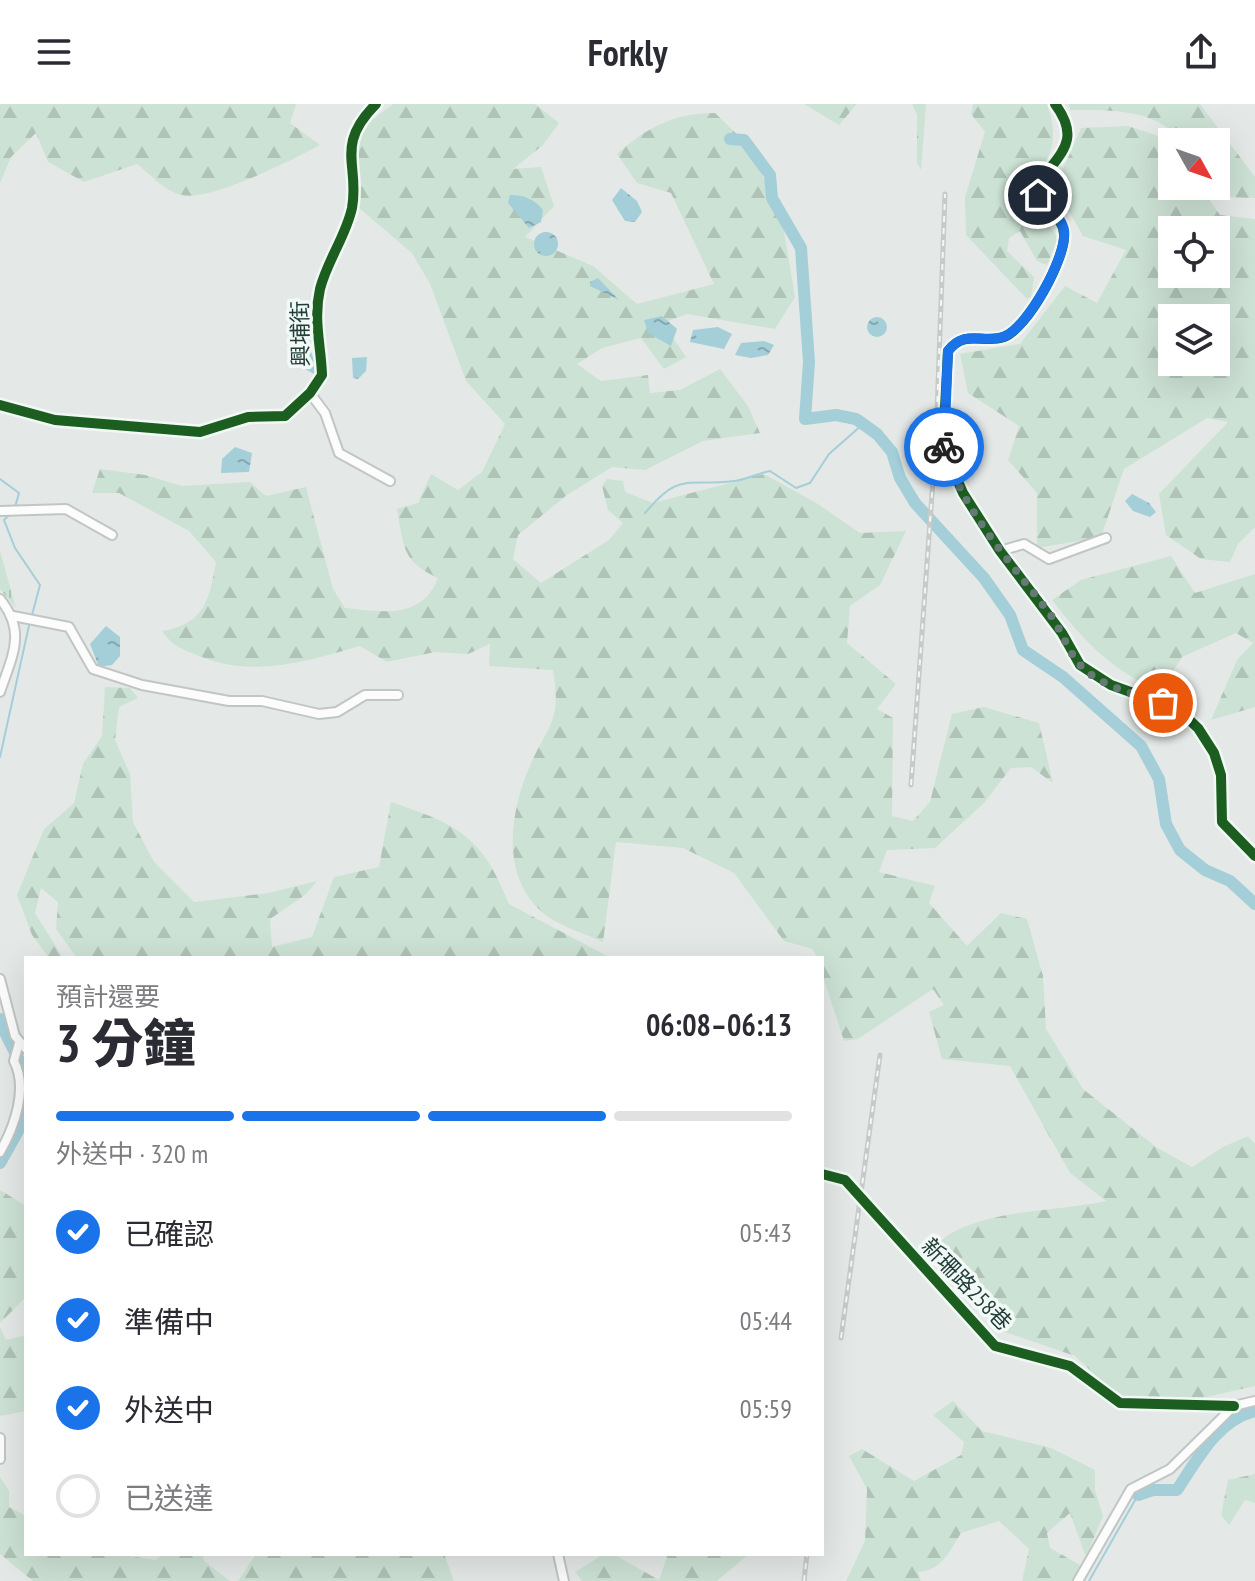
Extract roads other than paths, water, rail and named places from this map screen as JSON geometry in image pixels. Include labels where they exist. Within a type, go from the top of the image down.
[{"type":"street","name":"興埔街","points":[[0,405],[55,420],[200,432],[248,417],[285,416],[310,393],[322,375],[316,318],[320,290],[353,204],[349,161],[354,136],[376,104]]},
{"type":"street","points":[[1055,104],[1065,116],[1069,135],[1061,154],[1037,187],[1038,195],[1057,216],[1064,233],[1057,261],[1029,316],[1016,330],[1001,338],[972,336],[954,343],[948,351],[943,447],[963,493],[1000,551],[1062,633],[1080,665],[1111,685],[1178,709],[1198,728],[1214,753],[1221,775],[1222,822],[1255,856]]},
{"type":"street","points":[[310,393],[325,413],[339,453],[390,481]]},
{"type":"street","points":[[1,511],[66,509],[112,535]]},
{"type":"street","points":[[1000,551],[1024,544],[1049,559],[1106,538]]},
{"type":"street","points":[[0,599],[17,616],[40,619],[75,632],[93,669],[142,685],[229,701],[262,701],[319,714],[337,712],[365,695],[398,695]]},
{"type":"street","points":[[0,692],[17,634],[17,616]]},
{"type":"street","points":[[0,979],[19,1049],[21,1075],[21,1090],[0,1152]]},
{"type":"street","points":[[824,1175],[845,1180],[852,1190]]},
{"type":"street","name":"新珊路258巷","points":[[868,1206],[995,1346],[1070,1366],[1120,1403],[1234,1406],[1255,1401]]},
{"type":"street","points":[[1078,1581],[1126,1494],[1170,1469],[1234,1406]]},
{"type":"street","points":[[0,1438],[0,1459]]},
{"type":"street","points":[[558,1556],[564,1581]]},
{"type":"water","points":[[621,188],[637,201],[642,212],[635,222],[625,221],[612,200]]},
{"type":"water","points":[[510,195],[536,203],[543,210],[541,222],[529,228],[508,203]]},
{"type":"water","points":[[546,232],[555,235],[558,244],[555,253],[546,256],[537,253],[534,244],[537,235]]},
{"type":"water","points":[[598,278],[619,300],[590,286],[590,282]]},
{"type":"water","points":[[662,316],[677,329],[671,346],[648,333],[644,320]]},
{"type":"water","points":[[877,317],[884,320],[887,327],[884,334],[877,337],[870,334],[867,327],[870,320]]},
{"type":"water","points":[[718,327],[732,334],[724,349],[690,342],[693,330]]},
{"type":"water","points":[[764,341],[774,345],[768,355],[751,358],[735,355],[741,343]]},
{"type":"water","points":[[307,342],[316,365],[314,374],[305,369],[298,349]]},
{"type":"water","points":[[367,357],[366,371],[358,379],[353,378],[352,358]]},
{"type":"water","points":[[235,447],[252,453],[249,472],[221,473],[222,459]]},
{"type":"water","points":[[1132,494],[1149,503],[1156,512],[1150,517],[1133,511],[1125,501]]},
{"type":"water","points":[[106,626],[120,637],[120,656],[112,665],[99,667],[90,644]]},
{"type":"waterway","points":[[730,139],[744,140],[770,175],[772,198],[801,248],[809,362],[805,419],[836,415],[856,419],[877,434],[892,452],[900,478],[915,503],[984,578],[1010,615],[1023,650],[1063,677],[1141,746],[1159,779],[1166,824],[1180,850],[1205,870],[1230,881],[1255,904]]},
{"type":"waterway","points":[[645,513],[667,491],[685,484],[738,480],[770,471],[796,488],[810,483],[829,454],[863,424]]},
{"type":"waterway","points":[[0,479],[19,493],[15,507]]},
{"type":"waterway","points":[[9,515],[4,520],[15,548],[40,585],[32,615]]},
{"type":"waterway","points":[[0,757],[30,621]]},
{"type":"waterway","points":[[0,1019],[24,1073]]},
{"type":"waterway","points":[[0,1163],[18,1131],[24,1104]]},
{"type":"waterway","points":[[1138,1495],[1153,1490],[1177,1490],[1200,1454],[1219,1432],[1255,1411]]},
{"type":"waterway","points":[[1089,1581],[1138,1495]]},
{"type":"tunnel","points":[[852,1190],[868,1206]]},
{"type":"railway","points":[[911,785],[936,439],[945,194]]},
{"type":"railway","points":[[841,1338],[880,1055]]},
{"type":"railway","points":[[804,1581],[807,1556]]}]
